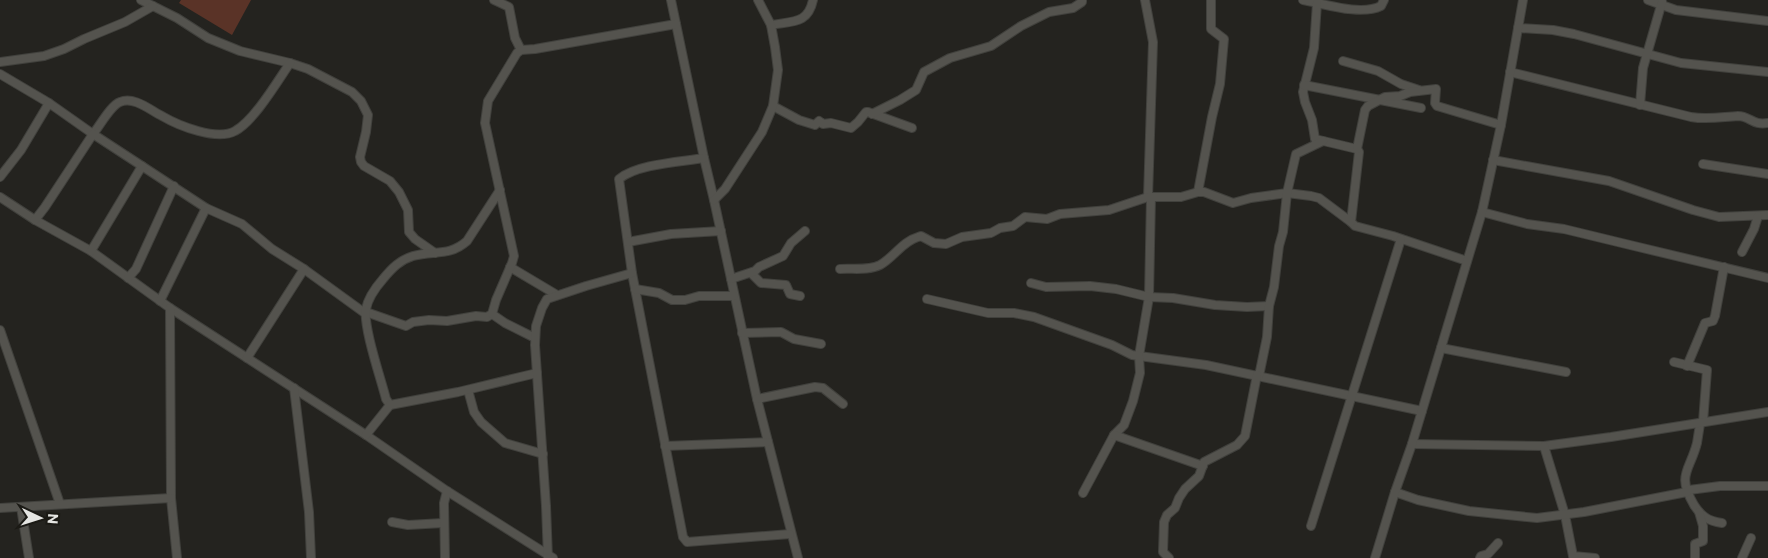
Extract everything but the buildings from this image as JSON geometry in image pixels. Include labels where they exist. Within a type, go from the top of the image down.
[{"type":"street","points":[[142,0],[178,18],[208,38],[240,51],[308,69],[352,92],[361,102],[368,115],[360,157],[361,162],[364,166],[390,181],[399,192],[408,210],[409,232],[414,238],[435,253]]},
{"type":"street","points":[[494,0],[507,4],[515,38],[522,50]]},
{"type":"street","points":[[671,0],[757,399],[790,534],[798,558]]},
{"type":"street","points":[[714,200],[725,189],[762,132],[773,106],[778,70],[772,25],[758,0]]},
{"type":"street","points":[[772,25],[805,18],[812,10],[813,0]]},
{"type":"street","points":[[872,114],[916,90],[924,72],[950,58],[991,46],[1021,26],[1049,12],[1073,8],[1082,0]]},
{"type":"street","points":[[1084,493],[1114,435],[1124,425],[1140,373],[1139,356],[1149,297],[1153,42],[1144,0]]},
{"type":"street","points":[[1198,192],[1220,84],[1224,39],[1211,29],[1211,0]]},
{"type":"street","points":[[1305,0],[1354,9],[1374,10],[1381,6],[1384,0]]},
{"type":"street","points":[[1375,558],[1412,444],[1482,212],[1501,125],[1523,0]]},
{"type":"street","points":[[1648,0],[1662,2],[1676,10],[1768,21]]},
{"type":"street","points":[[1319,2],[1314,48],[1303,92],[1305,102],[1312,120],[1314,136],[1317,140],[1357,149]]},
{"type":"street","points":[[1640,105],[1642,68],[1662,2]]},
{"type":"street","points":[[0,62],[44,56],[64,49],[125,22],[153,6]]},
{"type":"street","points":[[492,314],[514,256],[485,123],[486,110],[488,101],[517,54],[522,50],[676,24]]},
{"type":"street","points":[[1518,28],[1554,30],[1574,34],[1681,63],[1768,72]]},
{"type":"street","points":[[1343,61],[1378,71],[1401,84],[1421,90]]},
{"type":"street","points":[[35,220],[115,105],[124,101],[138,104],[164,118],[203,132],[221,135],[233,132],[249,119],[290,63]]},
{"type":"street","points":[[1510,72],[1640,105],[1706,119],[1738,116],[1755,123],[1768,123]]},
{"type":"street","points":[[0,74],[49,104],[206,208],[242,224],[272,250],[304,269],[366,313],[406,326],[413,322],[429,320],[447,321],[492,314]]},
{"type":"street","points":[[1304,85],[1421,108]]},
{"type":"street","points":[[1351,222],[1359,156],[1357,149],[1366,108],[1384,97],[1436,89],[1437,106],[1501,125]]},
{"type":"street","points":[[0,177],[21,150],[49,104]]},
{"type":"street","points":[[773,106],[798,120],[815,125],[819,121],[823,124],[831,123],[851,128],[866,112],[912,128]]},
{"type":"street","points":[[1169,558],[1163,552],[1164,522],[1167,515],[1175,508],[1185,489],[1199,476],[1207,460],[1228,451],[1245,436],[1267,337],[1269,306],[1283,232],[1287,193],[1296,154],[1323,141]]},
{"type":"street","points":[[704,158],[641,168],[625,173],[619,178],[632,273],[684,540],[687,542],[790,534]]},
{"type":"street","points":[[1493,160],[1609,181],[1719,217],[1768,215]]},
{"type":"street","points":[[1703,164],[1768,174]]},
{"type":"street","points":[[91,251],[142,166]]},
{"type":"street","points":[[128,278],[136,269],[174,186]]},
{"type":"street","points":[[390,405],[386,399],[369,337],[366,313],[371,296],[397,263],[410,257],[427,253],[450,252],[460,248],[467,241],[500,190]]},
{"type":"street","points":[[840,269],[872,268],[881,264],[914,237],[921,236],[934,243],[946,244],[962,237],[991,233],[1000,228],[1013,226],[1025,217],[1047,219],[1060,214],[1109,210],[1150,197],[1181,197],[1198,192],[1204,192],[1233,203],[1251,198],[1287,193],[1319,198],[1355,226],[1467,261]]},
{"type":"street","points":[[0,197],[35,220],[91,251],[160,302],[366,435],[446,491],[550,557]]},
{"type":"street","points":[[160,302],[206,208]]},
{"type":"street","points":[[1482,212],[1527,224],[1564,229],[1768,278]]},
{"type":"street","points":[[1742,252],[1754,229],[1758,216]]},
{"type":"street","points":[[628,242],[671,234],[721,231]]},
{"type":"street","points":[[731,279],[755,271],[759,267],[783,256],[791,243],[805,231]]},
{"type":"street","points":[[1311,526],[1401,239]]},
{"type":"street","points":[[510,267],[557,295]]},
{"type":"street","points":[[1687,366],[1705,323],[1713,321],[1715,316],[1724,267]]},
{"type":"street","points":[[247,358],[304,269]]},
{"type":"street","points":[[550,557],[537,373],[536,326],[547,299],[632,273]]},
{"type":"street","points":[[750,273],[760,282],[786,285],[790,294],[800,296]]},
{"type":"street","points":[[1031,283],[1046,287],[1090,286],[1116,289],[1149,297],[1173,298],[1215,305],[1269,306]]},
{"type":"street","points":[[636,289],[659,293],[672,300],[685,300],[699,296],[734,296]]},
{"type":"street","points":[[927,299],[988,313],[1014,313],[1034,316],[1112,345],[1132,355],[1206,365],[1422,411]]},
{"type":"street","points":[[170,308],[171,498],[177,558]]},
{"type":"street","points":[[492,314],[504,323],[535,338]]},
{"type":"street","points":[[0,330],[60,504]]},
{"type":"street","points":[[742,333],[781,332],[794,339],[821,344]]},
{"type":"street","points":[[1441,348],[1566,372]]},
{"type":"street","points":[[1674,362],[1707,370],[1697,444],[1687,468],[1686,478],[1687,492],[1699,512],[1704,535],[1703,541],[1696,544],[1696,558]]},
{"type":"street","points":[[366,435],[390,405],[468,390],[537,373]]},
{"type":"street","points":[[757,399],[815,387],[823,388],[843,404]]},
{"type":"street","points":[[294,388],[308,512],[311,558]]},
{"type":"street","points":[[468,390],[474,412],[481,422],[505,443],[543,454]]},
{"type":"street","points":[[1412,444],[1544,446],[1611,438],[1768,412]]},
{"type":"street","points":[[1114,435],[1203,466]]},
{"type":"street","points":[[665,446],[768,442]]},
{"type":"street","points":[[1544,446],[1565,515],[1572,553],[1575,557],[1595,558]]},
{"type":"street","points":[[1395,492],[1418,500],[1469,511],[1536,518],[1565,515],[1687,492],[1689,490],[1720,486],[1768,486]]},
{"type":"street","points":[[445,558],[443,523],[446,491]]},
{"type":"street","points":[[0,508],[171,498]]},
{"type":"street","points":[[20,506],[29,558]]},
{"type":"street","points":[[1699,512],[1711,522],[1722,523]]},
{"type":"street","points":[[392,522],[408,525],[443,523]]},
{"type":"street","points":[[1742,558],[1751,538]]},
{"type":"street","points":[[1480,558],[1488,554],[1498,542]]},
{"type":"shaded area","points":[[181,0],[251,0],[232,35],[179,3]]}]
